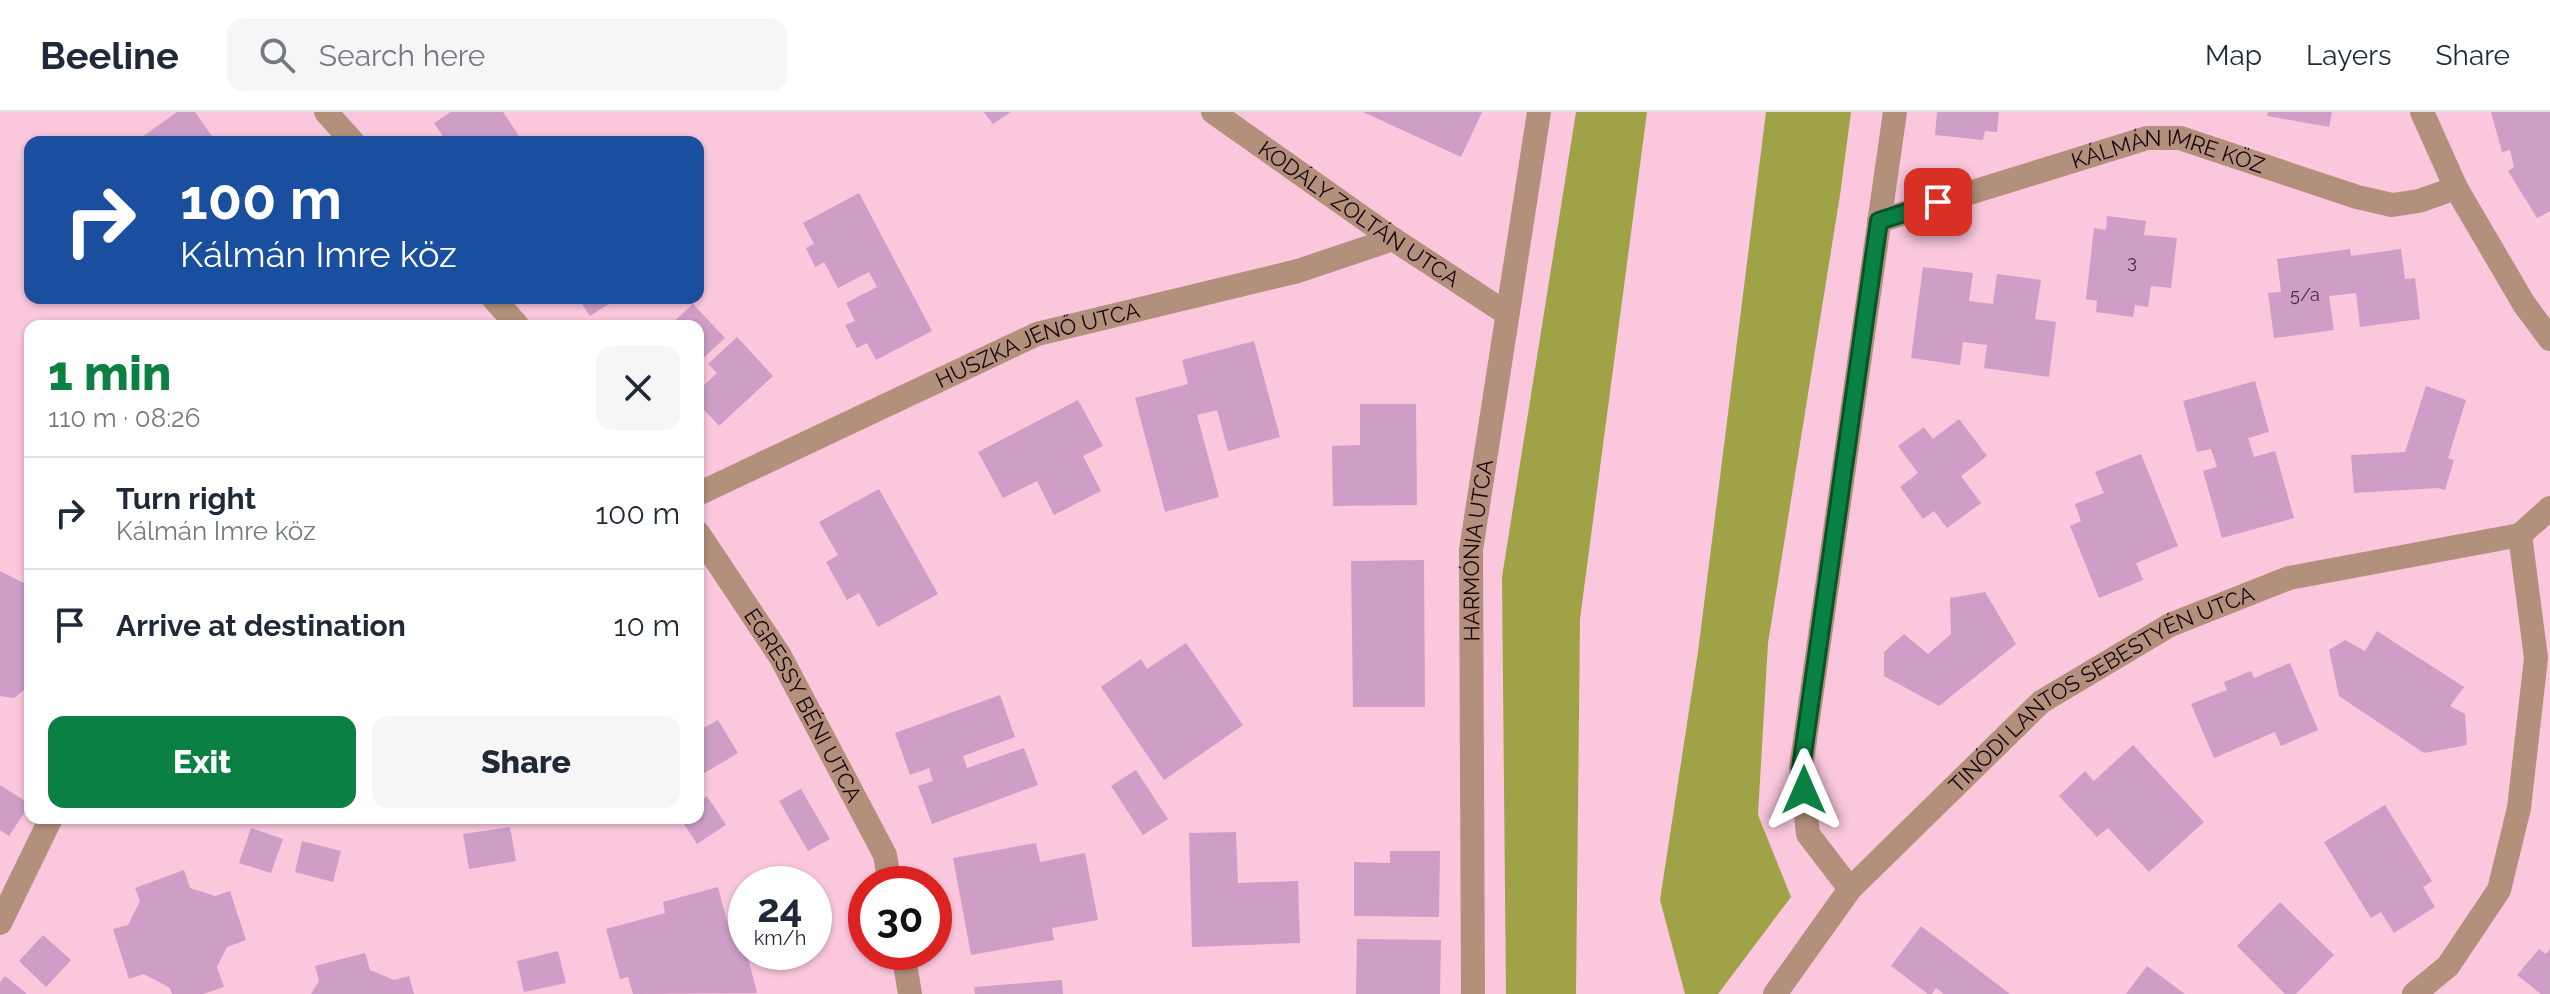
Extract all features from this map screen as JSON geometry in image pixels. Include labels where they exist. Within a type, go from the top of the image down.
[{"type":"street","points":[[326,112],[348,136]]},
{"type":"street","name":"KODÁLY ZOLTÁN UTCA","points":[[1213,112],[1393,239],[1506,313]]},
{"type":"street","name":"HARMÓNIA UTCA","points":[[1473,994],[1471,550],[1539,112]]},
{"type":"street","points":[[1850,889],[1808,834],[1801,768],[1895,112]]},
{"type":"street","points":[[2422,112],[2456,188],[2524,304],[2550,339]]},
{"type":"street","name":"KÁLMÁN IMRE KÖZ","points":[[1879,221],[2147,138],[2180,138],[2357,197],[2392,205],[2419,201],[2456,188]]},
{"type":"street","name":"HUSZKA JENŐ UTCA","points":[[704,491],[1037,334],[1298,271],[1393,239]]},
{"type":"street","points":[[498,304],[513,320]]},
{"type":"street","points":[[2414,994],[2448,966],[2499,890],[2519,808],[2536,658],[2520,535],[2550,508]]},
{"type":"street","name":"TINÓDI LANTOS SEBESTYÉN UTCA","points":[[1775,994],[1850,889],[2041,702],[2170,625],[2289,578],[2520,535]]},
{"type":"street","name":"EGRESSY BÉNI UTCA","points":[[704,542],[780,656],[885,855],[887,866]]},
{"type":"street","points":[[0,923],[48,824]]},
{"type":"street","points":[[906,970],[910,994]]},
{"type":"shaded area","points":[[1576,112],[1647,112],[1580,619],[1576,994],[1506,994],[1502,577]]},
{"type":"shaded area","points":[[1766,112],[1851,112],[1768,643],[1758,815],[1791,897],[1718,994],[1685,994],[1660,900],[1698,652]]},
{"type":"building","points":[[177,112],[195,112],[212,136],[143,136]]},
{"type":"building","points":[[451,112],[503,112],[519,136],[443,136],[434,123]]},
{"type":"building","points":[[984,112],[1011,112],[993,124]]},
{"type":"building","points":[[1363,112],[1482,112],[1461,157]]},
{"type":"building","points":[[1937,112],[1999,112],[1997,132],[1985,131],[1983,140],[1935,135]]},
{"type":"building","points":[[2268,112],[2332,112],[2329,127],[2267,116]]},
{"type":"building","points":[[2491,112],[2550,112],[2550,211],[2537,218],[2508,171],[2514,167],[2510,150],[2502,152]]},
{"type":"building","points":[[859,193],[932,331],[876,360],[867,343],[857,348],[845,325],[855,321],[846,303],[877,287],[869,272],[838,288],[824,262],[815,267],[806,248],[814,244],[803,223]]},
{"type":"building","points":[[2107,216],[2146,221],[2144,235],[2177,238],[2171,288],[2151,286],[2148,307],[2135,305],[2133,317],[2096,312],[2097,301],[2086,299],[2094,228],[2106,230]]},
{"type":"building","points":[[2350,249],[2351,256],[2401,249],[2405,279],[2415,278],[2420,319],[2360,327],[2356,293],[2329,296],[2334,330],[2274,338],[2268,293],[2281,292],[2277,259]]},
{"type":"building","points":[[1923,267],[1973,273],[1969,301],[1993,304],[1997,274],[2041,280],[2035,319],[2056,322],[2049,377],[1984,368],[1987,345],[1963,342],[1960,365],[1911,358]]},
{"type":"building","points":[[582,304],[609,304],[590,316]]},
{"type":"building","points":[[693,304],[725,338],[704,357],[704,320],[676,320]]},
{"type":"building","points":[[737,337],[773,376],[719,426],[704,410],[704,385],[717,373],[708,364]]},
{"type":"building","points":[[1254,341],[1280,437],[1228,451],[1217,410],[1197,415],[1219,497],[1165,512],[1135,398],[1188,384],[1182,360]]},
{"type":"building","points":[[2255,381],[2269,432],[2248,438],[2254,457],[2275,451],[2294,518],[2222,538],[2203,471],[2217,467],[2211,449],[2197,452],[2183,401]]},
{"type":"building","points":[[2426,386],[2466,400],[2448,458],[2454,460],[2445,490],[2354,493],[2351,455],[2405,452]]},
{"type":"building","points":[[1078,400],[1103,446],[1083,456],[1101,491],[1054,515],[1037,481],[1003,498],[978,452]]},
{"type":"building","points":[[1360,404],[1416,404],[1417,505],[1333,506],[1332,446],[1360,445]]},
{"type":"building","points":[[1959,419],[1987,456],[1961,476],[1981,503],[1947,528],[1934,511],[1923,519],[1900,487],[1918,473],[1898,446],[1924,427],[1933,439]]},
{"type":"building","points":[[2141,454],[2178,546],[2136,563],[2143,580],[2099,598],[2070,526],[2081,521],[2075,504],[2104,493],[2095,472]]},
{"type":"building","points":[[879,489],[938,594],[878,627],[859,593],[847,600],[826,562],[838,555],[819,522]]},
{"type":"building","points":[[1424,560],[1425,707],[1353,707],[1351,561]]},
{"type":"building","points":[[0,571],[24,583],[24,690],[14,698],[0,696]]},
{"type":"building","points":[[1985,592],[2016,644],[1939,706],[1884,676],[1884,652],[1904,634],[1928,654],[1951,634],[1950,598]]},
{"type":"building","points":[[2377,631],[2464,687],[2450,706],[2465,714],[2467,745],[2424,753],[2339,696],[2329,650],[2345,640],[2365,651]]},
{"type":"building","points":[[1186,643],[1243,725],[1164,780],[1101,687],[1141,659],[1147,669]]},
{"type":"building","points":[[2290,663],[2318,730],[2281,746],[2275,732],[2214,758],[2191,704],[2227,690],[2224,682],[2251,671],[2254,678]]},
{"type":"building","points":[[1000,695],[1015,737],[963,756],[967,768],[1024,748],[1038,785],[932,824],[918,786],[933,781],[929,768],[910,775],[895,733]]},
{"type":"building","points":[[718,720],[738,753],[704,773],[704,728]]},
{"type":"building","points":[[2133,745],[2204,822],[2149,872],[2108,828],[2097,837],[2059,796],[2085,771],[2094,781]]},
{"type":"building","points":[[1136,770],[1168,819],[1143,835],[1111,786]]},
{"type":"building","points":[[0,785],[24,800],[24,813],[9,836],[0,830]]},
{"type":"building","points":[[801,789],[830,839],[808,851],[779,801]]},
{"type":"building","points":[[707,796],[726,825],[697,844],[684,824],[704,824],[704,798]]},
{"type":"building","points":[[2385,805],[2432,881],[2423,887],[2435,907],[2394,933],[2381,912],[2371,918],[2324,842]]},
{"type":"building","points":[[510,827],[516,861],[469,869],[463,834]]},
{"type":"building","points":[[251,828],[283,839],[271,873],[239,863]]},
{"type":"building","points":[[1236,832],[1238,883],[1298,881],[1300,943],[1192,947],[1189,833]]},
{"type":"building","points":[[302,841],[341,851],[333,882],[295,872]]},
{"type":"building","points":[[1036,843],[1040,862],[1085,853],[1098,920],[1052,928],[1054,940],[971,955],[953,858]]},
{"type":"building","points":[[1390,851],[1440,851],[1439,917],[1354,916],[1354,862],[1390,863]]},
{"type":"building","points":[[184,870],[190,888],[215,896],[230,891],[246,940],[227,947],[217,967],[224,987],[203,994],[172,994],[170,988],[144,974],[129,979],[113,929],[128,925],[140,901],[135,888]]},
{"type":"building","points":[[718,887],[728,925],[728,970],[751,970],[757,993],[633,994],[628,977],[620,979],[606,929],[665,913],[663,902]]},
{"type":"building","points":[[2280,902],[2334,955],[2296,994],[2285,994],[2237,946]]},
{"type":"building","points":[[1921,926],[2010,994],[1944,994],[1936,988],[1928,994],[1891,966]]},
{"type":"building","points":[[43,935],[71,960],[46,987],[19,961]]},
{"type":"building","points":[[1357,939],[1441,940],[1440,994],[1356,994]]},
{"type":"building","points":[[2539,949],[2546,954],[2550,949],[2550,994],[2541,994],[2517,975]]},
{"type":"building","points":[[558,951],[566,983],[524,992],[517,961]]},
{"type":"building","points":[[365,953],[370,970],[394,980],[409,976],[414,994],[311,994],[319,981],[315,966]]},
{"type":"building","points":[[2147,966],[2185,994],[2126,994]]},
{"type":"building","points":[[5,976],[27,994],[0,994],[0,982]]},
{"type":"building","points":[[1062,980],[1063,994],[975,994],[974,987]]},
{"type":"route","points":[[1804,790],[1801,768],[1879,221],[1938,202]]}]
